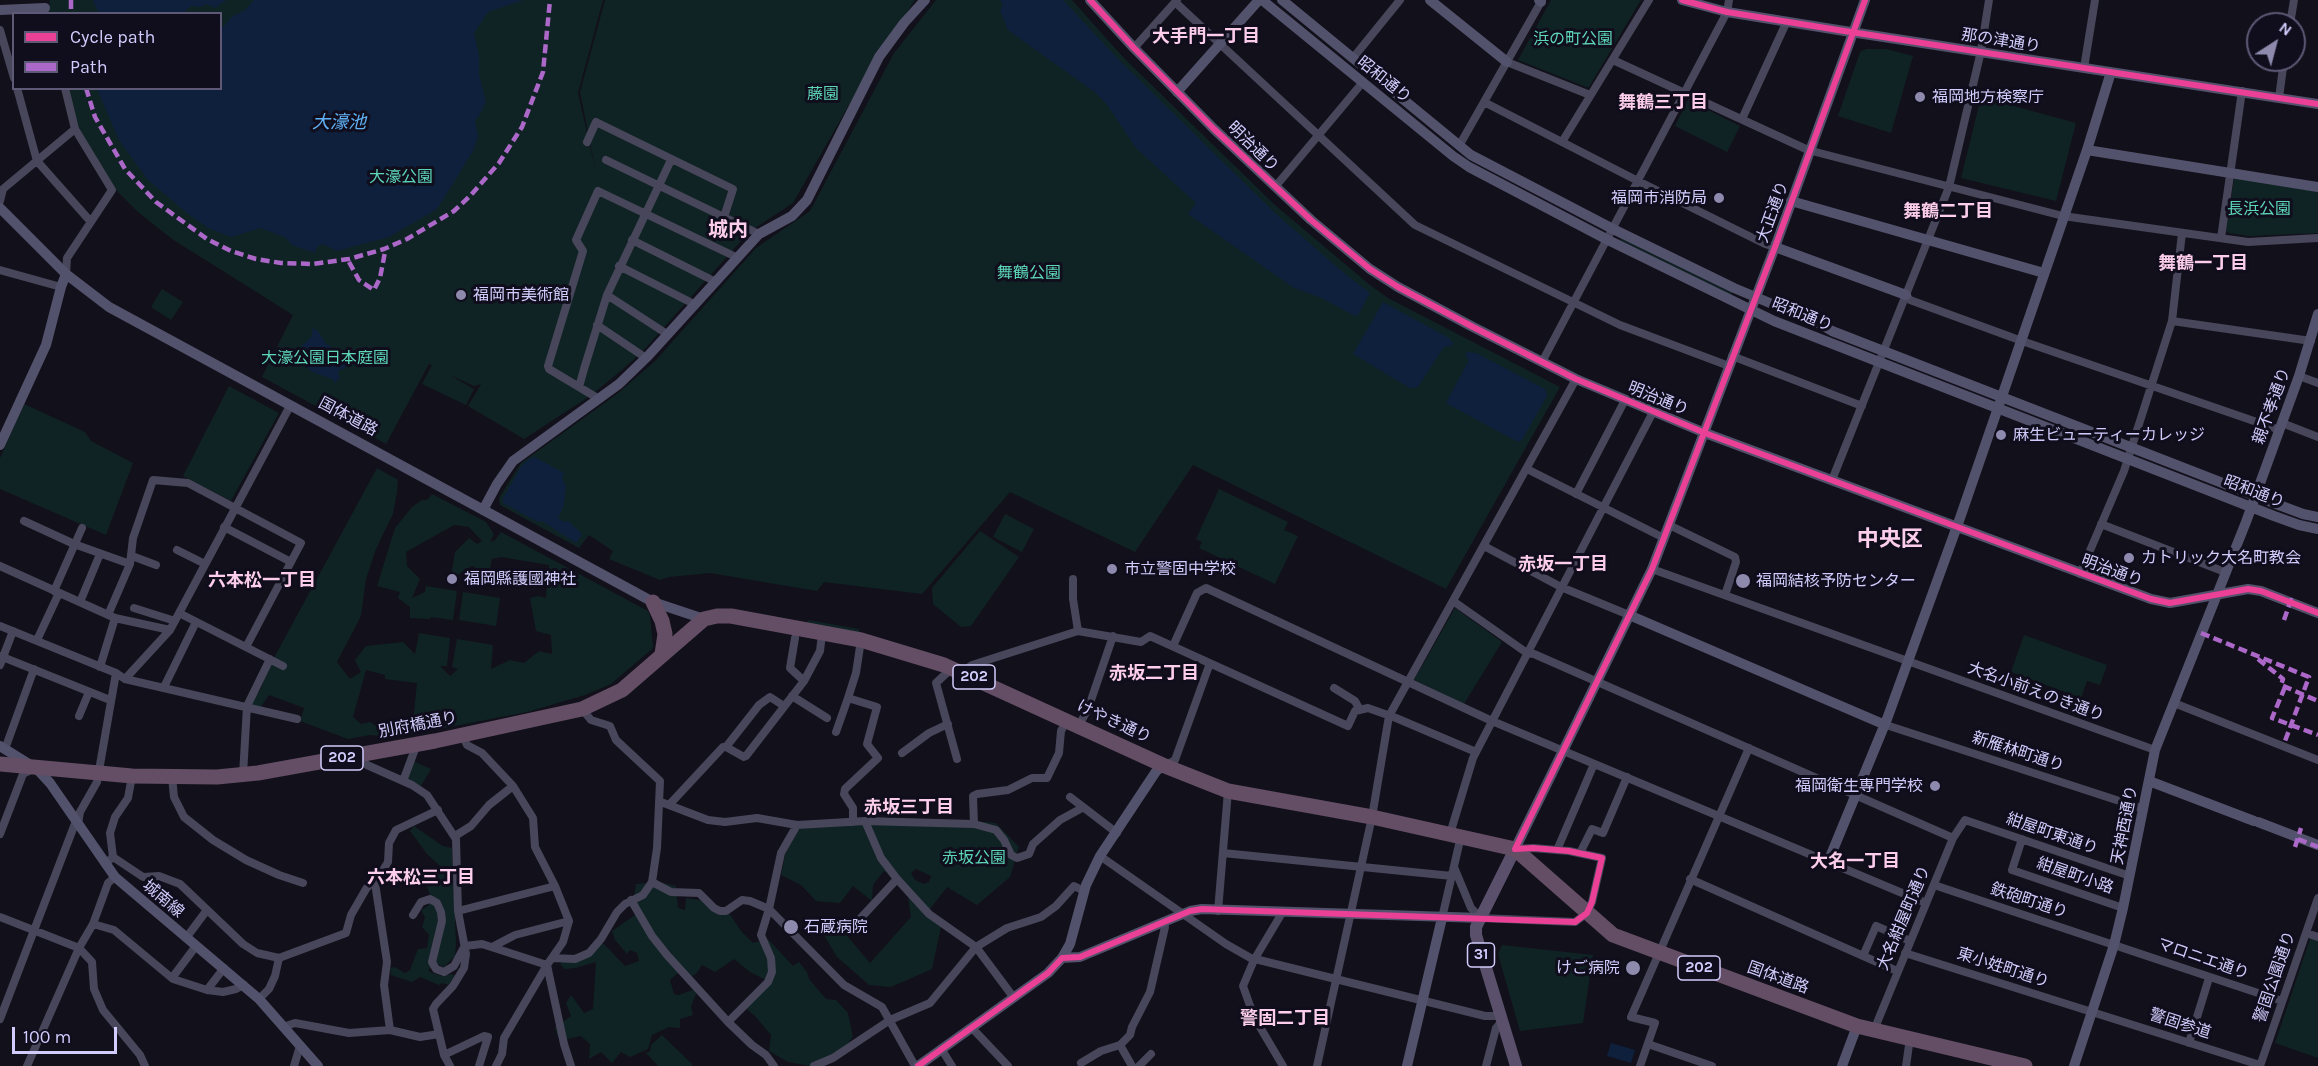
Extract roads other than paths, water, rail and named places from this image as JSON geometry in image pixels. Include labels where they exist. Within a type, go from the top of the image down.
[{"type":"highway","points":[[653,602],[664,628],[665,645],[662,654]]},
{"type":"highway","name":"けやき通り","points":[[704,619],[731,616],[861,640],[957,670],[1165,766],[1228,791],[1372,817],[1515,849]]},
{"type":"highway","name":"別府橋通り","points":[[0,764],[132,776],[243,775],[462,735],[582,710],[622,690],[704,619]]},
{"type":"highway","name":"国体道路","points":[[1515,849],[1613,936],[1857,1026],[2015,1065]]},
{"type":"main road","name":"31","points":[[1515,849],[1476,927],[1476,935],[1516,1066]]},
{"type":"street","points":[[483,510],[513,461],[549,432],[619,384],[646,358],[759,234],[792,216],[807,200],[879,57],[904,23],[925,0]]},
{"type":"street","name":"明治通り","points":[[1090,0],[1177,92],[1275,187],[1370,269],[1398,287],[1542,362],[1576,379],[1705,433],[2151,599],[2170,603],[2248,589],[2261,591],[2318,614]]},
{"type":"street","points":[[1177,92],[1260,0]]},
{"type":"street","name":"昭和通り","points":[[1260,0],[1453,156],[1469,167],[1608,240],[1750,310],[2127,459],[2299,525],[2318,529]]},
{"type":"street","name":"昭和通り","points":[[1282,0],[1459,146],[1489,165],[1613,229],[1755,297],[1884,351],[2304,514],[2318,516]]},
{"type":"street","points":[[1353,58],[1400,0]]},
{"type":"street","points":[[1430,0],[1507,62],[1590,95]]},
{"type":"street","points":[[1562,142],[1649,0]]},
{"type":"street","name":"那の津通り","points":[[1682,0],[1727,12],[2318,104]]},
{"type":"street","points":[[1542,362],[1727,12],[1729,0]]},
{"type":"street","name":"大正通り","points":[[1515,849],[1652,569],[1775,247],[1808,150],[1865,0]]},
{"type":"street","points":[[1832,480],[1949,187],[1981,51],[1989,0]]},
{"type":"street","points":[[2084,68],[2095,0]]},
{"type":"street","points":[[1134,48],[1176,1],[1414,225],[1620,326],[1862,406]]},
{"type":"street","points":[[1459,146],[1541,1]]},
{"type":"street","points":[[0,10],[45,7]]},
{"type":"street","points":[[1742,119],[1787,21]]},
{"type":"street","points":[[0,30],[12,71]]},
{"type":"street","points":[[1613,60],[1808,150],[2063,216],[2248,242],[2318,238]]},
{"type":"street","points":[[1828,862],[1883,724],[1956,527],[2022,341],[2111,72]]},
{"type":"street","points":[[2279,98],[2282,72]]},
{"type":"street","points":[[1275,187],[1363,82]]},
{"type":"street","points":[[17,90],[37,161],[91,222]]},
{"type":"street","points":[[0,446],[46,345],[66,274],[67,258],[112,190],[75,129],[65,90]]},
{"type":"street","points":[[2221,238],[2242,91]]},
{"type":"street","points":[[1484,102],[1638,182],[1765,244],[1906,295],[1910,300],[2022,341],[2151,386],[2318,437]]},
{"type":"street","points":[[587,142],[596,122],[733,189],[723,217]]},
{"type":"street","points":[[0,201],[3,189],[75,129]]},
{"type":"street","points":[[2087,150],[2318,187]]},
{"type":"street","points":[[606,160],[759,234]]},
{"type":"street","points":[[579,387],[607,295],[671,160]]},
{"type":"street","points":[[599,399],[549,369],[548,366],[584,251],[576,240],[598,191],[736,257]]},
{"type":"street","points":[[1791,201],[2044,273]]},
{"type":"street","name":"国体道路","points":[[0,208],[66,274],[109,307],[653,602],[704,619]]},
{"type":"street","points":[[2080,574],[2127,459],[2172,321],[2182,233]]},
{"type":"street","points":[[632,240],[714,281]]},
{"type":"street","points":[[619,267],[694,304]]},
{"type":"street","points":[[0,270],[61,287]]},
{"type":"street","points":[[607,295],[667,334]]},
{"type":"street","name":"親不孝通り","points":[[2225,572],[2252,507],[2311,341],[2318,314]]},
{"type":"street","points":[[2172,321],[2311,341]]},
{"type":"street","points":[[597,326],[646,358]]},
{"type":"street","points":[[2299,376],[2318,383]]},
{"type":"street","points":[[1317,1066],[1372,817],[1389,716],[1576,379]]},
{"type":"street","points":[[1576,494],[1625,400]]},
{"type":"street","points":[[125,679],[170,630],[290,406]]},
{"type":"street","points":[[1407,1066],[1454,867],[1456,835],[1476,752],[1653,412]]},
{"type":"street","points":[[1527,469],[1664,538]]},
{"type":"street","points":[[100,667],[112,616],[131,560],[133,538],[153,480],[188,483],[301,543],[246,647]]},
{"type":"street","points":[[24,521],[100,554],[156,565]]},
{"type":"street","points":[[2101,524],[2225,572]]},
{"type":"street","points":[[1669,525],[1735,557],[1736,562],[1725,595]]},
{"type":"street","points":[[224,527],[291,562]]},
{"type":"street","points":[[37,640],[82,528]]},
{"type":"street","points":[[1484,546],[1561,588],[1883,724]]},
{"type":"street","points":[[177,550],[205,564]]},
{"type":"street","points":[[80,602],[100,554]]},
{"type":"street","points":[[0,566],[112,616],[170,630]]},
{"type":"street","name":"大名小前えのき通り","points":[[1652,569],[2155,750]]},
{"type":"street","name":"天神西通り","points":[[2074,1066],[2114,945],[2155,750],[2225,572]]},
{"type":"street","points":[[1073,579],[1073,599],[1078,632]]},
{"type":"street","points":[[1173,646],[1197,593],[1206,588],[1492,721],[1926,903]]},
{"type":"street","points":[[1453,601],[1527,653],[1534,654],[1953,838]]},
{"type":"street","points":[[134,608],[196,622],[283,666]]},
{"type":"street","points":[[164,687],[196,622]]},
{"type":"street","points":[[0,626],[116,673],[125,679],[297,719]]},
{"type":"street","points":[[13,631],[1,659],[34,669],[110,700]]},
{"type":"street","points":[[957,759],[936,683],[957,670],[1078,632],[1141,642],[1150,636],[1348,726],[1355,711],[1368,708],[1476,752]]},
{"type":"street","points":[[726,747],[746,756],[804,681],[820,651],[822,634]]},
{"type":"street","points":[[974,824],[973,796],[1008,790],[1032,778],[1047,778],[1059,753],[1061,731],[1088,709],[1113,636]]},
{"type":"street","points":[[795,638],[790,668],[804,681]]},
{"type":"street","points":[[836,732],[856,673],[861,640]]},
{"type":"street","points":[[243,775],[247,706],[270,659]]},
{"type":"street","points":[[652,882],[670,892],[699,893],[720,911],[742,900],[769,909],[844,985],[882,1007],[916,1066],[942,1050],[1048,973],[1062,958],[1070,944],[1084,891],[1100,856],[1157,770],[1175,760],[1210,663]]},
{"type":"street","points":[[3,748],[34,669]]},
{"type":"street","points":[[0,1019],[80,812],[96,783],[116,673]]},
{"type":"street","points":[[1334,688],[1354,700],[1360,710]]},
{"type":"street","points":[[79,716],[88,692]]},
{"type":"street","points":[[792,696],[827,718]]},
{"type":"street","points":[[665,803],[723,747],[726,747],[759,705],[770,697],[784,706]]},
{"type":"street","points":[[848,698],[877,707],[867,744],[878,758],[845,789],[844,794],[853,808],[853,822]]},
{"type":"street","points":[[2174,703],[2318,759]]},
{"type":"street","points":[[465,946],[482,944],[550,962],[575,959],[589,953],[617,912],[631,900],[643,895],[652,882],[665,803],[660,781],[647,766],[616,740],[610,726],[591,720],[582,710]]},
{"type":"street","points":[[902,753],[929,733],[948,724]]},
{"type":"street","name":"新雁林町通り","points":[[1883,724],[2144,809]]},
{"type":"street","points":[[462,735],[466,745],[482,753],[513,786],[533,818],[535,847],[555,886],[569,921],[562,942],[504,1038],[502,1054],[496,1066]]},
{"type":"street","points":[[403,781],[417,744]]},
{"type":"street","name":"城南線","points":[[3,748],[37,769],[109,860],[115,877],[244,985],[318,1066]]},
{"type":"street","points":[[1640,1066],[1655,1023],[1631,1017],[1749,748]]},
{"type":"street","points":[[359,754],[367,765],[428,795],[455,836],[458,911],[466,954],[464,968],[453,986],[433,1009],[444,1055],[450,1066]]},
{"type":"street","points":[[1557,850],[1594,764]]},
{"type":"street","points":[[0,834],[23,774],[37,769]]},
{"type":"street","points":[[132,776],[128,798],[115,817],[110,833],[109,860],[143,877],[159,876],[180,884],[243,944],[257,953],[279,958],[346,933],[351,915],[366,889],[370,884],[375,883]]},
{"type":"street","points":[[172,777],[174,797],[184,817],[213,840],[246,860],[303,883]]},
{"type":"street","points":[[1580,853],[1592,829],[1604,833],[1627,777]]},
{"type":"street","points":[[2149,781],[2318,845]]},
{"type":"street","points":[[455,836],[471,826],[489,805],[513,786]]},
{"type":"street","points":[[1218,911],[1228,791]]},
{"type":"street","points":[[1070,797],[1117,833]]},
{"type":"street","points":[[665,803],[708,820],[725,822],[757,818],[797,825],[865,821],[974,824],[996,830],[1011,855],[1017,858],[1029,854],[1033,844],[1060,820],[1082,808]]},
{"type":"street","points":[[390,1030],[384,985],[387,962],[375,883],[388,862],[389,843],[396,830],[438,810]]},
{"type":"street","name":"大名紺屋町通り","points":[[1874,1030],[1953,838],[1965,820]]},
{"type":"street","name":"紺屋町東通り","points":[[1965,820],[2130,876]]},
{"type":"street","points":[[865,821],[881,858],[897,879],[929,914],[976,947],[1014,998]]},
{"type":"street","points":[[728,1022],[768,982],[772,972],[771,958],[761,935],[781,853],[797,825]]},
{"type":"street","name":"紺屋町小路","points":[[2022,839],[2012,870],[2123,908]]},
{"type":"street","points":[[1062,958],[1080,957],[1183,913],[1196,910],[1575,922],[1587,913],[1592,902],[1602,858],[1557,850],[1515,849]]},
{"type":"street","points":[[1223,853],[1452,876]]},
{"type":"street","points":[[1100,856],[1255,960],[1501,1019],[1496,1028],[1486,1066]]},
{"type":"street","points":[[1454,867],[1471,908],[1481,918]]},
{"type":"street","points":[[27,1066],[79,948],[93,924],[108,883],[115,877]]},
{"type":"street","points":[[857,922],[897,879]]},
{"type":"street","points":[[1690,879],[1897,971]]},
{"type":"street","name":"鉄砲町通り","points":[[1934,885],[2114,945]]},
{"type":"street","points":[[458,911],[555,886]]},
{"type":"street","points":[[814,1066],[833,1058],[890,1020],[930,1003],[976,947],[1007,928],[1041,917],[1056,906],[1074,886],[1084,891]]},
{"type":"street","name":"警固公園通り","points":[[2260,1066],[2318,898]]},
{"type":"street","points":[[413,915],[421,902],[430,899],[437,903],[441,912],[442,921],[432,962],[436,969],[444,972],[454,966],[465,946]]},
{"type":"street","points":[[631,900],[652,936],[728,1022],[766,1055],[774,1066]]},
{"type":"street","points":[[186,938],[207,910]]},
{"type":"street","points":[[1282,913],[1244,982],[1244,989],[1254,1017],[1282,1066]]},
{"type":"street","points":[[0,917],[79,948],[92,962],[94,989],[103,1010],[140,1055],[144,1066]]},
{"type":"street","points":[[492,947],[515,935],[569,921]]},
{"type":"street","points":[[1081,1064],[1101,1051],[1120,1044],[1130,1035],[1150,992],[1165,927],[1164,921]]},
{"type":"street","points":[[93,924],[114,930],[172,978],[207,990],[223,992],[244,985]]},
{"type":"street","points":[[1863,956],[1876,926],[1910,941]]},
{"type":"street","points":[[2306,933],[2318,937]]},
{"type":"street","name":"マロニエ通り","points":[[2114,945],[2282,1001]]},
{"type":"street","points":[[172,978],[196,946]]},
{"type":"street","name":"東小姓町通り","points":[[1905,953],[2091,1011]]},
{"type":"street","points":[[259,999],[269,989],[279,958]]},
{"type":"street","points":[[550,962],[564,1044],[571,1066]]},
{"type":"street","points":[[207,990],[224,968]]},
{"type":"street","points":[[2189,1043],[2209,978]]},
{"type":"street","name":"警固参道","points":[[2091,1011],[2260,1066]]},
{"type":"street","points":[[283,1027],[295,1023],[349,1033],[390,1030],[420,1037],[439,1034]]},
{"type":"street","points":[[1842,1066],[1857,1026]]},
{"type":"street","points":[[972,1028],[1008,1066]]},
{"type":"street","points":[[444,1055],[484,1036],[488,1037],[479,1066]]},
{"type":"street","points":[[1906,1066],[1910,1038]]},
{"type":"street","points":[[1120,1044],[1132,1066]]},
{"type":"street","points":[[1648,1044],[1712,1066]]},
{"type":"street","points":[[294,1066],[300,1046]]},
{"type":"street","points":[[942,1050],[952,1066]]},
{"type":"street","points":[[1139,1066],[1151,1054]]},
{"type":"water","points":[[93,0],[226,0],[215,8],[207,4],[200,7],[191,6],[184,12],[98,12]]},
{"type":"water","name":"大濠池","points":[[254,0],[523,0],[488,12],[474,33],[479,57],[479,74],[486,102],[475,120],[478,136],[473,151],[437,209],[389,237],[337,251],[322,244],[316,248],[316,253],[292,245],[286,238],[261,228],[231,237],[208,228],[187,213],[148,180],[119,140],[97,90],[222,90],[222,28],[233,16],[245,10]]},
{"type":"water","points":[[1000,0],[1063,0],[1118,59],[1276,214],[1370,293],[1358,315],[1355,316],[1322,298],[1294,288],[1188,214],[1196,203],[1136,148],[1108,106],[1096,93],[1008,30],[1000,11],[1003,5]]},
{"type":"water","points":[[1383,302],[1449,338],[1453,343],[1451,346],[1444,347],[1417,388],[1410,388],[1353,354]]},
{"type":"water","points":[[312,328],[318,331],[326,344],[331,346],[334,354],[344,358],[346,366],[340,369],[338,373],[340,378],[335,383],[332,379],[312,372],[303,364],[302,346],[312,336]]},
{"type":"water","points":[[1467,352],[1476,353],[1545,389],[1547,396],[1522,440],[1518,442],[1446,403],[1469,360],[1465,355]]},
{"type":"water","points":[[535,457],[564,473],[562,478],[566,486],[564,505],[558,518],[565,522],[568,521],[582,534],[576,543],[542,521],[538,522],[503,503],[503,498],[522,465]]},
{"type":"water","points":[[1611,1043],[1635,1050],[1631,1063],[1607,1056]]},
{"type":"place","name":"福岡地方検察庁","points":[[1920,97]]},
{"type":"place","name":"福岡市消防局","points":[[1719,198]]},
{"type":"place","name":"福岡市美術館","points":[[461,295]]},
{"type":"place","name":"麻生ビューティーカレッジ","points":[[2001,435]]},
{"type":"place","name":"カトリック大名町教会","points":[[2129,558]]},
{"type":"place","name":"市立警固中学校","points":[[1112,569]]},
{"type":"place","name":"福岡縣護國神社","points":[[452,579]]},
{"type":"place","name":"福岡結核予防センター","points":[[1743,581]]},
{"type":"place","name":"福岡衛生専門学校","points":[[1935,786]]},
{"type":"place","name":"石蔵病院","points":[[791,927]]},
{"type":"place","name":"けご病院","points":[[1633,968]]},
{"type":"district","name":"大手門一丁目","points":[[1206,37]]},
{"type":"district","name":"舞鶴三丁目","points":[[1663,103]]},
{"type":"district","name":"舞鶴二丁目","points":[[1948,212]]},
{"type":"district","name":"城内","points":[[728,230]]},
{"type":"district","name":"舞鶴一丁目","points":[[2203,264]]},
{"type":"district","name":"中央区","points":[[1890,540]]},
{"type":"district","name":"赤坂一丁目","points":[[1563,565]]},
{"type":"district","name":"六本松一丁目","points":[[262,581]]},
{"type":"district","name":"赤坂二丁目","points":[[1154,674]]},
{"type":"district","name":"赤坂三丁目","points":[[909,808]]},
{"type":"district","name":"大名一丁目","points":[[1855,862]]},
{"type":"district","name":"六本松三丁目","points":[[421,878]]},
{"type":"district","name":"警固二丁目","points":[[1285,1019]]},
{"type":"park label","name":"浜の町公園","points":[[1573,39]]},
{"type":"park label","name":"藤園","points":[[823,94]]},
{"type":"park label","name":"大濠公園","points":[[401,177]]},
{"type":"park label","name":"長浜公園","points":[[2259,209]]},
{"type":"park label","name":"舞鶴公園","points":[[1029,273]]},
{"type":"park label","name":"大濠公園日本庭園","points":[[325,358]]},
{"type":"park label","name":"赤坂公園","points":[[974,858]]}]
